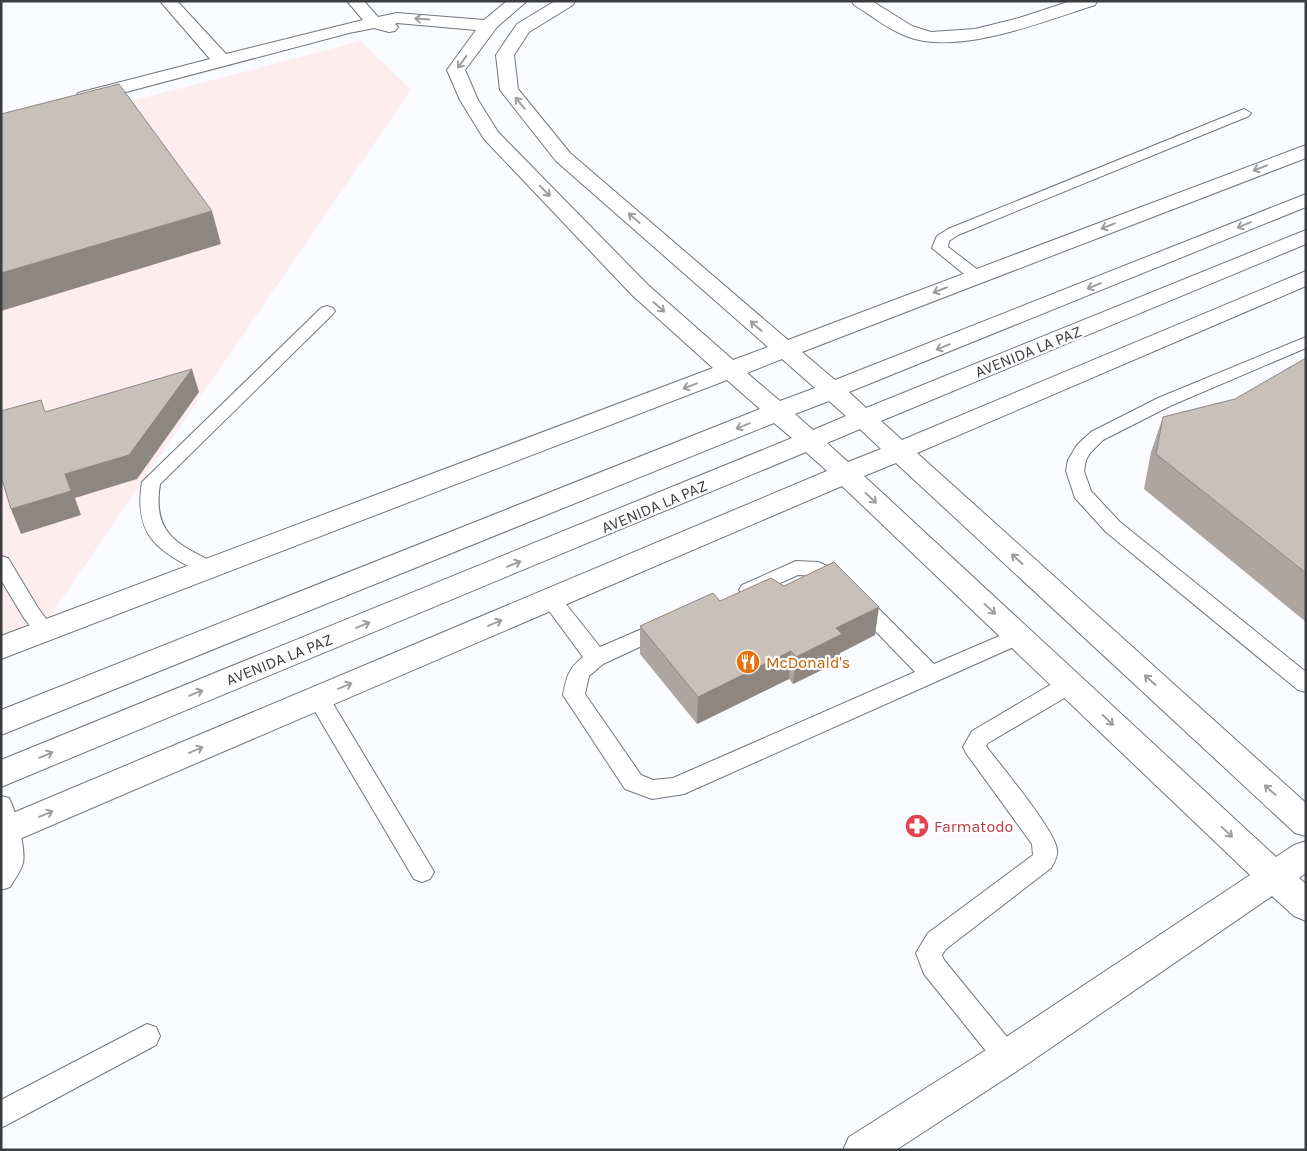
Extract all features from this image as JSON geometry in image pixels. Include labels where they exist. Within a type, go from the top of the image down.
[{"type":"street","points":[[168,1],[222,61]]},
{"type":"street","points":[[355,1],[374,22],[392,28],[430,34],[483,33]]},
{"type":"street","points":[[518,1],[505,8],[483,33],[456,70],[469,100],[491,135],[640,290],[810,441],[1306,906]]},
{"type":"street","points":[[567,1],[523,28],[505,55],[509,90],[563,156],[783,350],[833,391],[1306,823]]},
{"type":"street","points":[[860,1],[914,33],[940,39],[971,36],[1088,1]]},
{"type":"street","points":[[68,101],[374,22]]},
{"type":"street","points":[[1,648],[1306,151]]},
{"type":"street","points":[[1,723],[1306,200]]},
{"type":"street","points":[[1271,214],[1306,235]]},
{"type":"street","name":"AVENIDA LA PAZ","points":[[1,774],[1306,235]]},
{"type":"street","points":[[3,823],[318,698],[1306,278]]},
{"type":"street","points":[[862,1150],[1007,1057],[1306,855]]},
{"type":"lane","points":[[976,276],[940,248],[942,239],[953,232],[1244,114]]},
{"type":"lane","points":[[210,569],[176,552],[156,533],[148,506],[151,482],[327,311]]},
{"type":"lane","points":[[1306,342],[1164,402],[1097,436],[1083,448],[1077,460],[1075,471],[1082,493],[1113,527],[1306,684]]},
{"type":"lane","points":[[1,564],[31,613],[45,631]]},
{"type":"lane","points":[[733,597],[796,568],[818,569],[836,578],[931,675]]},
{"type":"lane","points":[[551,599],[596,658]]},
{"type":"lane","points":[[687,617],[596,658],[579,672],[574,695],[632,782],[652,790],[676,787],[1018,636]]},
{"type":"lane","points":[[1007,1057],[933,966],[929,953],[937,940],[1043,861],[1046,851],[1043,840],[974,747],[980,737],[1070,684]]},
{"type":"lane","points":[[318,698],[422,872]]},
{"type":"lane","points":[[1,880],[11,863],[3,823]]},
{"type":"lane","points":[[1,1115],[147,1036]]},
{"type":"shaded area","points":[[361,41],[411,90],[35,638],[1,651],[1,135]]},
{"type":"building","points":[[119,84],[212,211],[1,273],[1,114]]},
{"type":"building","points":[[1306,358],[1306,573],[1156,454],[1163,417],[1235,399]]},
{"type":"building","points":[[192,369],[129,455],[65,474],[71,491],[11,509],[1,476],[1,411],[41,400],[45,412]]},
{"type":"building","points":[[834,562],[879,607],[836,628],[842,634],[796,657],[791,651],[698,697],[640,626],[713,593],[720,601],[771,578],[784,586]]},
{"type":"place","name":"McDonald's","points":[[748,662]]},
{"type":"place","name":"Farmatodo","points":[[917,826]]}]
